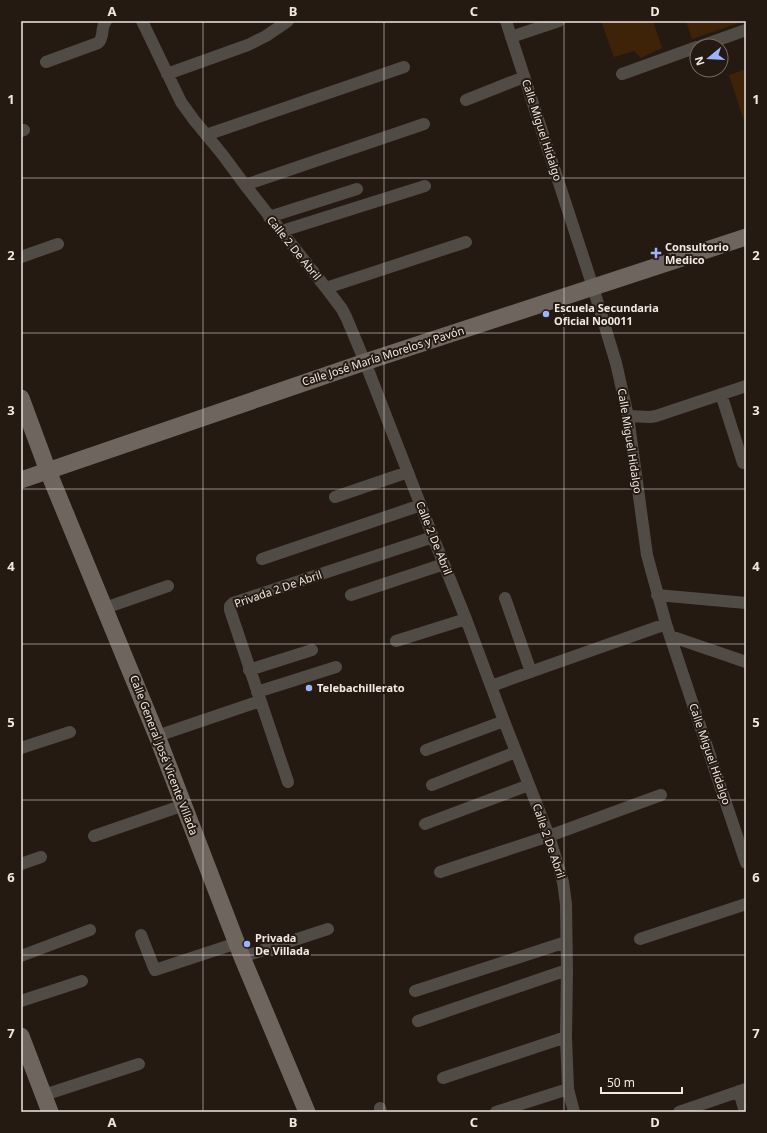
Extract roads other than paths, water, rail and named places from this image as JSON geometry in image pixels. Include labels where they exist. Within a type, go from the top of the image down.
[{"type":"main road","name":"Calle José María Morelos y Pavón","points":[[21,480],[365,362],[746,237]]},
{"type":"main road","name":"Calle General José Vicente Villada","points":[[21,398],[48,471],[106,608],[240,950],[307,1112]]},
{"type":"main road","points":[[21,1036],[50,1112]]},
{"type":"street","points":[[46,62],[98,43],[102,38],[103,25],[106,21]]},
{"type":"street","name":"Calle 2 De Abril","points":[[142,21],[181,102],[269,217],[282,231],[326,288],[344,314],[365,362],[549,836],[563,882],[566,904],[566,1037],[568,1089],[574,1112]]},
{"type":"street","points":[[167,74],[248,45],[266,36],[288,21]]},
{"type":"street","name":"Calle Miguel Hidalgo","points":[[506,21],[594,287],[616,363],[628,416],[647,555],[657,595],[746,863]]},
{"type":"street","points":[[511,37],[560,21]]},
{"type":"street","points":[[724,38],[746,30]]},
{"type":"street","points":[[622,74],[689,50]]},
{"type":"street","points":[[206,136],[404,67]]},
{"type":"street","points":[[466,100],[524,77]]},
{"type":"street","points":[[245,185],[424,124]]},
{"type":"street","points":[[282,231],[425,186]]},
{"type":"street","points":[[269,217],[357,189]]},
{"type":"street","points":[[326,288],[466,242]]},
{"type":"street","points":[[21,257],[58,244]]},
{"type":"street","points":[[628,416],[656,416],[746,386]]},
{"type":"street","points":[[721,394],[743,456]]},
{"type":"street","points":[[335,497],[408,472]]},
{"type":"street","points":[[262,559],[421,505]]},
{"type":"street","name":"Privada 2 De Abril","points":[[288,782],[229,608],[231,604],[433,537]]},
{"type":"street","points":[[351,595],[444,564]]},
{"type":"street","points":[[106,608],[168,586]]},
{"type":"street","points":[[657,595],[746,603]]},
{"type":"street","points":[[505,598],[531,672]]},
{"type":"street","points":[[396,641],[466,619]]},
{"type":"street","points":[[491,686],[666,624]]},
{"type":"street","points":[[670,636],[746,662]]},
{"type":"street","points":[[249,670],[312,650]]},
{"type":"street","points":[[157,736],[336,667]]},
{"type":"street","points":[[426,750],[504,722]]},
{"type":"street","points":[[21,748],[70,732]]},
{"type":"street","points":[[432,785],[516,752]]},
{"type":"street","points":[[425,824],[529,784]]},
{"type":"street","points":[[440,872],[549,836],[661,795]]},
{"type":"street","points":[[94,836],[184,805]]},
{"type":"street","points":[[21,864],[40,857]]},
{"type":"street","points":[[640,939],[746,904]]},
{"type":"street","points":[[142,935],[156,970],[328,929]]},
{"type":"street","points":[[21,956],[90,930]]},
{"type":"street","points":[[415,992],[566,942]]},
{"type":"street","points":[[418,1021],[567,970]]},
{"type":"street","points":[[21,1001],[82,981]]},
{"type":"street","points":[[443,1078],[566,1037]]},
{"type":"street","points":[[44,1095],[139,1064]]},
{"type":"street","points":[[496,1112],[568,1089]]},
{"type":"street","points":[[679,1112],[742,1090],[745,1112]]},
{"type":"place","name":"Consultorio Medico","points":[[656,253]]},
{"type":"place","name":"Escuela Secundaria Oficial No0011","points":[[546,314]]},
{"type":"place","name":"Telebachillerato","points":[[309,688]]},
{"type":"place","name":"Privada De Villada","points":[[247,944]]}]
